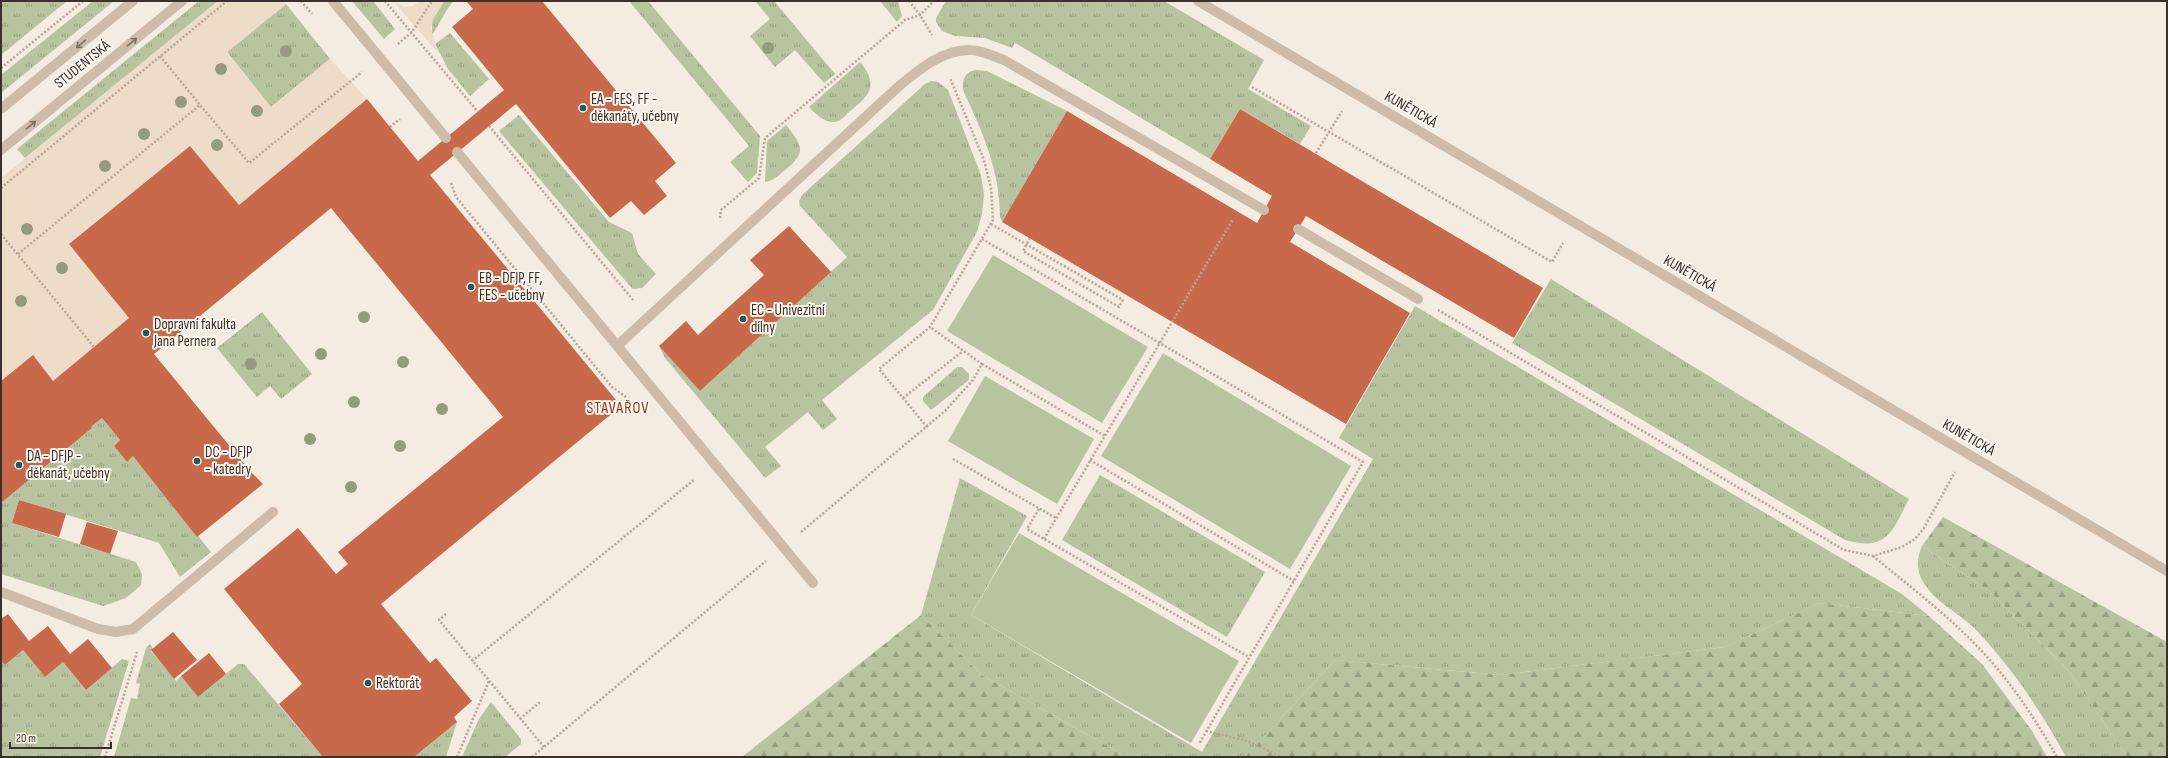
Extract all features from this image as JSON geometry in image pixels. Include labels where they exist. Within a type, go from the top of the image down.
[{"type":"street","name":"STUDENTSKÁ","points":[[1,109],[133,1]]},
{"type":"street","name":"STUDENTSKÁ","points":[[1,150],[182,1]]},
{"type":"street","points":[[332,1],[446,138]]},
{"type":"street","name":"KUNĚTICKÁ","points":[[1198,1],[2167,571]]},
{"type":"street","points":[[617,346],[898,87],[927,63],[942,57],[972,50],[1004,60],[1264,210]]},
{"type":"street","points":[[457,152],[813,583]]},
{"type":"street","points":[[1298,229],[1418,299]]},
{"type":"street","points":[[1,592],[98,629],[116,632],[133,628],[147,619],[273,512]]},
{"type":"path","points":[[1,68],[83,1]]},
{"type":"path","points":[[1,188],[227,1]]},
{"type":"path","points":[[385,1],[478,112]]},
{"type":"path","points":[[160,56],[249,163],[412,32],[432,1]]},
{"type":"path","points":[[909,1],[935,39],[984,160],[991,188],[993,220],[930,327],[879,369],[927,427]]},
{"type":"path","points":[[717,224],[720,220],[721,210],[759,178],[766,138],[905,20],[920,15],[934,1]]},
{"type":"path","points":[[1252,87],[1552,262],[1574,222]]},
{"type":"path","points":[[1316,154],[1353,92]]},
{"type":"path","points":[[18,254],[200,105]]},
{"type":"path","points":[[390,127],[400,119]]},
{"type":"path","points":[[450,180],[456,197],[612,387],[631,401]]},
{"type":"path","points":[[1044,539],[1245,199]]},
{"type":"path","points":[[991,224],[1123,300],[1119,307],[1023,251],[1030,238]]},
{"type":"path","points":[[1,234],[94,347]]},
{"type":"path","points":[[982,239],[1363,462],[1199,744]]},
{"type":"path","points":[[633,300],[639,295]]},
{"type":"path","points":[[1418,299],[1844,550],[1873,556],[1902,547],[1915,539],[1924,528],[1966,453]]},
{"type":"path","points":[[930,327],[982,364],[1105,436]]},
{"type":"path","points":[[903,398],[963,350]]},
{"type":"path","points":[[532,757],[927,427],[945,411],[973,380],[982,364]]},
{"type":"path","points":[[953,459],[1056,518]]},
{"type":"path","points":[[1090,460],[1294,581]]},
{"type":"path","points":[[690,473],[700,485]]},
{"type":"path","points":[[472,661],[696,479]]},
{"type":"path","points":[[1039,509],[1027,529],[1249,657]]},
{"type":"path","points":[[1873,556],[1977,646],[2009,682],[2034,718],[2057,757]]},
{"type":"path","points":[[760,557],[764,562]]},
{"type":"path","points":[[446,614],[439,620],[544,747]]},
{"type":"path","points":[[105,757],[147,619]]},
{"type":"path","points":[[457,757],[489,681]]},
{"type":"path","points":[[520,719],[540,702]]},
{"type":"path","points":[[1206,731],[1247,741],[1282,757]]},
{"type":"green space","points":[[1,1],[67,1],[1,55]]},
{"type":"green space","points":[[93,1],[114,1],[1,93],[1,75]]},
{"type":"green space","points":[[199,1],[218,1],[25,158],[17,149]]},
{"type":"green space","points":[[352,1],[373,1],[395,29],[384,39]]},
{"type":"green space","points":[[444,1],[454,1],[432,35],[432,20]]},
{"type":"green space","points":[[629,1],[648,1],[760,136],[757,173],[748,182],[730,162],[749,146]]},
{"type":"green space","points":[[755,1],[774,1],[835,74],[824,83],[795,50],[775,67],[750,36],[770,19]]},
{"type":"green space","points":[[880,1],[898,1],[902,16],[897,22]]},
{"type":"green space","points":[[946,1],[1164,1],[1264,60],[1248,89],[1311,126],[1300,144],[1240,109],[1210,159],[1015,43],[1012,48],[985,38],[955,36],[942,31],[936,22],[936,18]]},
{"type":"green space","points":[[286,4],[330,59],[271,107],[227,52]]},
{"type":"green space","points":[[450,33],[489,79],[470,96],[448,69],[435,44]]},
{"type":"green space","points":[[860,62],[870,78],[870,90],[862,101],[838,121],[826,121],[809,107]]},
{"type":"green space","points":[[976,70],[987,71],[1067,111],[1002,222],[1000,217],[997,183],[989,151],[963,90],[965,77],[969,72]]},
{"type":"green space","points":[[931,81],[938,82],[948,90],[981,175],[984,195],[982,214],[977,232],[933,310],[822,400],[837,419],[823,430],[808,412],[765,447],[781,466],[765,478],[665,358],[659,346],[700,391],[847,257],[800,206],[799,201],[802,195],[925,84]]},
{"type":"green space","points":[[519,115],[609,222],[632,233],[638,254],[656,274],[642,288],[633,289],[629,285],[499,131]]},
{"type":"green space","points":[[786,125],[799,144],[799,154],[791,165],[780,175],[765,182],[767,141]]},
{"type":"green space","points":[[993,255],[1148,347],[1102,423],[947,331]]},
{"type":"green space","points":[[1551,279],[1909,499],[1893,529],[1880,541],[1859,543],[1845,540],[1512,343]]},
{"type":"green space","points":[[1415,306],[1902,594],[1929,616],[1819,603],[1725,647],[1500,675],[1335,660],[1245,757],[1127,757],[982,675],[921,615],[960,478],[1027,516],[971,615],[1202,752],[1373,459],[1339,438]]},
{"type":"green space","points":[[262,312],[312,374],[281,399],[270,386],[257,397],[217,348]]},
{"type":"green space","points":[[1163,353],[1351,466],[1290,569],[1101,456]]},
{"type":"green space","points":[[957,367],[962,367],[969,374],[969,380],[931,410],[923,401],[923,397]]},
{"type":"green space","points":[[985,376],[1094,439],[1057,504],[948,441]]},
{"type":"green space","points":[[102,418],[120,440],[114,446],[127,462],[133,456],[211,552],[180,577],[159,543],[19,500],[12,523],[136,562],[142,574],[141,585],[126,598],[103,606],[1,574],[1,503],[92,428],[91,427]]},
{"type":"green space","points":[[1100,475],[1265,572],[1227,637],[1062,540]]},
{"type":"green space","points":[[1943,517],[2167,642],[2167,757],[2127,757],[2069,671],[1989,591],[1922,546]]},
{"type":"green space","points":[[1019,533],[1239,661],[1191,743],[971,615]]},
{"type":"green space","points":[[1922,546],[1989,591],[2069,671],[2127,757],[2066,757],[2047,723],[2026,691],[2002,660],[1970,624],[1943,604],[1926,586],[1920,576],[1918,566]]},
{"type":"green space","points":[[1819,603],[1929,616],[1982,664],[2032,731],[2047,757],[1245,757],[1335,660],[1500,675],[1725,647]]},
{"type":"green space","points":[[921,615],[982,675],[1127,757],[742,757]]},
{"type":"green space","points":[[150,644],[153,649],[151,651],[176,681],[181,676],[198,697],[238,664],[244,664],[323,757],[114,757],[131,698],[137,699],[140,684],[136,683],[146,648]]},
{"type":"green space","points":[[23,650],[45,677],[63,662],[86,690],[122,659],[129,661],[100,757],[1,757],[1,661],[5,665]]},
{"type":"green space","points":[[491,702],[521,739],[521,744],[505,757],[462,757],[479,719]]},
{"type":"green space","points":[[457,722],[446,757],[414,757]]},
{"type":"shaded area","points":[[218,1],[283,1],[286,4],[227,52],[271,107],[330,59],[367,99],[239,205],[190,146],[69,244],[129,318],[53,381],[32,355],[1,381],[1,178]]},
{"type":"shaded area","points":[[420,1],[444,1],[433,20],[431,29],[439,54],[394,2],[404,7],[413,6]]},
{"type":"building","points":[[466,1],[542,1],[676,163],[655,181],[667,196],[644,215],[631,201],[610,218],[516,104],[430,175],[621,406],[381,604],[430,663],[436,658],[472,701],[454,717],[457,722],[414,757],[323,757],[279,704],[302,684],[224,589],[298,528],[336,574],[348,564],[338,552],[503,417],[331,208],[154,354],[251,472],[263,484],[197,537],[133,456],[127,462],[114,446],[120,440],[102,418],[91,427],[92,428],[1,503],[1,381],[33,355],[53,381],[129,318],[69,244],[190,146],[239,205],[367,99],[418,161],[504,90],[452,27],[473,9]]},
{"type":"building","points":[[1240,109],[1543,288],[1514,338],[1306,216],[1290,242],[1410,313],[1346,424],[1002,222],[1067,111],[1257,223],[1272,196],[1210,159]]},
{"type":"building","points":[[789,226],[831,272],[700,391],[659,346],[686,321],[698,335],[764,275],[750,260]]},
{"type":"building","points":[[19,500],[66,514],[59,537],[12,523]]},
{"type":"building","points":[[87,522],[118,531],[110,554],[80,544]]},
{"type":"building","points":[[8,614],[29,641],[48,626],[70,654],[88,639],[112,668],[86,690],[63,662],[45,677],[23,650],[5,665],[1,661],[1,619]]},
{"type":"building","points":[[173,632],[197,660],[174,679],[151,650]]},
{"type":"building","points":[[209,653],[226,674],[198,697],[181,676]]},
{"type":"place","name":"EA - FES, FF - děkanáty, učebny","points":[[583,108]]},
{"type":"place","name":"EB - DFJP, FF, FES - učebny","points":[[471,287]]},
{"type":"place","name":"EC - Univezitní dílny","points":[[743,319]]},
{"type":"place","name":"Dopravní fakulta Jana Pernera","points":[[146,333]]},
{"type":"place","name":"DC - DFJP - katedry","points":[[197,461]]},
{"type":"place","name":"DA - DFJP - děkanát, učebny","points":[[19,465]]},
{"type":"place","name":"Rektorát","points":[[368,683]]},
{"type":"district","name":"STAVAŘOV","points":[[618,407]]}]
